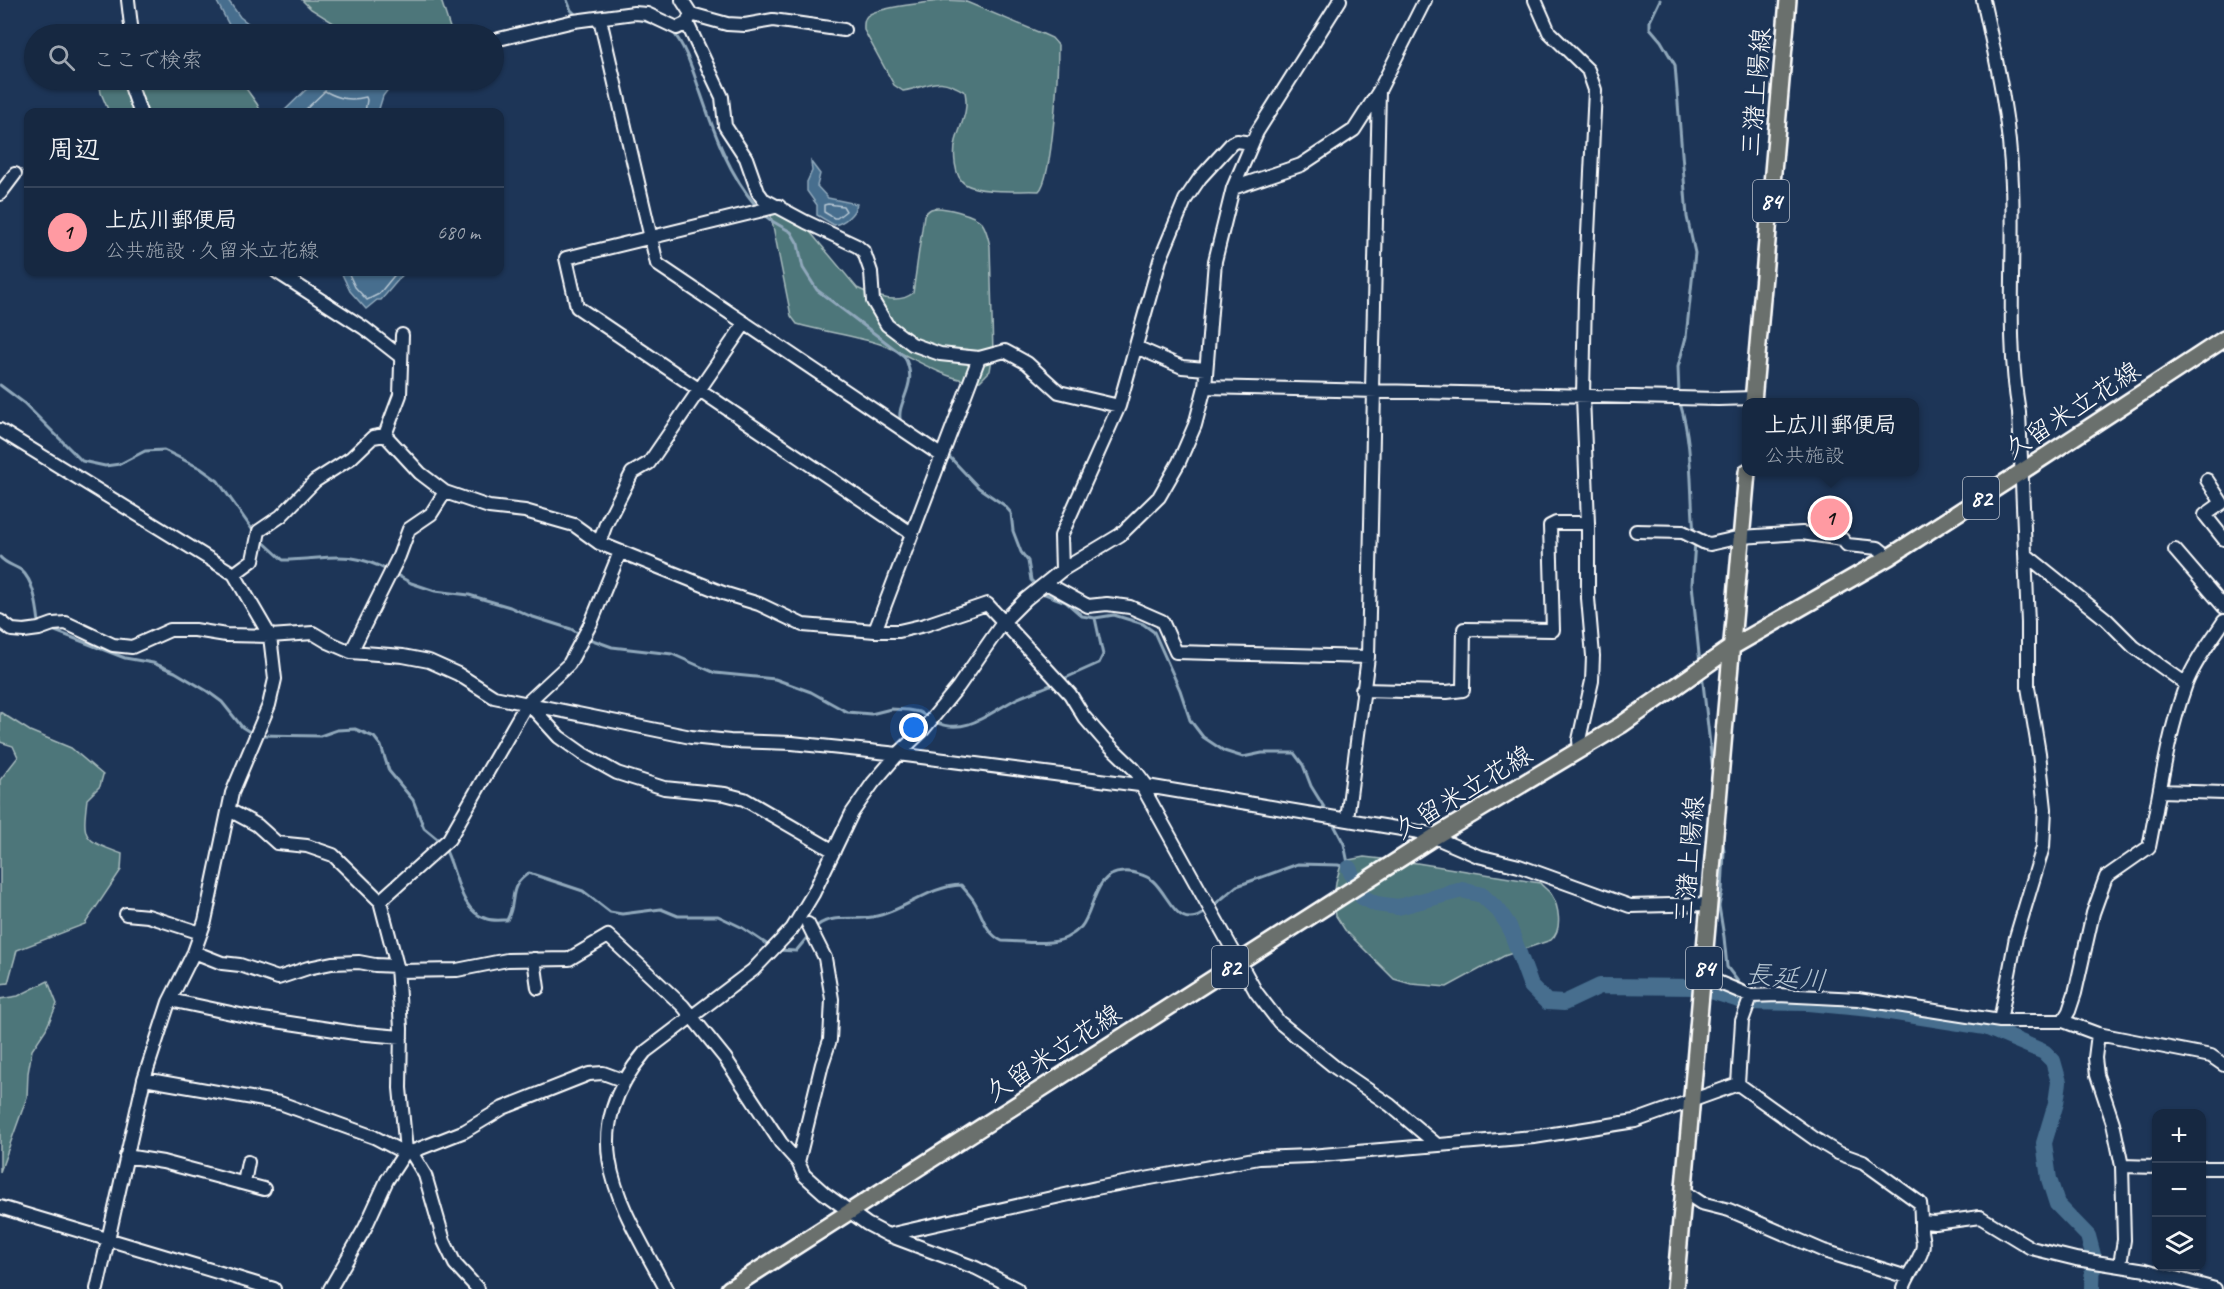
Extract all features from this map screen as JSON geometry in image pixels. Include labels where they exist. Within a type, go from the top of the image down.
[{"type":"main road","name":"三潴上陽線","points":[[1753,398],[1788,0]]},
{"type":"main road","name":"久留米立花線","points":[[729,1289],[1434,837],[1621,725],[1732,647],[1888,557],[2224,339]]},
{"type":"main road","name":"三潴上陽線","points":[[1675,1289],[1747,476]]},
{"type":"street","points":[[128,0],[131,24]]},
{"type":"street","points":[[682,0],[722,98],[725,126],[746,158],[758,192],[764,199],[857,246],[864,252],[871,272],[873,301],[887,326],[912,344],[940,354],[979,358],[1005,351],[1027,363],[1059,392],[1119,406]]},
{"type":"street","points":[[666,1289],[618,1198],[612,1179],[608,1132],[615,1099],[633,1066],[645,1052],[753,970],[792,929],[852,813],[873,783],[922,731],[958,687],[1004,621],[1041,586],[1062,570],[1120,535],[1159,497],[1179,462],[1195,425],[1204,387],[1215,261],[1233,188],[1252,143],[1340,0]]},
{"type":"street","points":[[1233,188],[1301,165],[1354,130],[1379,91],[1425,0]]},
{"type":"street","points":[[1535,0],[1549,32],[1588,70],[1595,90],[1585,296],[1583,396],[1588,523],[1588,598],[1593,656],[1592,681],[1579,740],[1580,750]]},
{"type":"street","points":[[1983,0],[2006,108],[2013,231],[2011,251],[2013,369],[2019,412],[2028,687],[2045,809],[2043,847],[2016,937],[2000,1021]]},
{"type":"street","points":[[504,38],[574,21],[634,13],[647,14],[677,28],[689,19],[745,25],[773,20],[844,30]]},
{"type":"street","points":[[600,19],[657,264],[942,456]]},
{"type":"street","points":[[132,90],[139,108]]},
{"type":"street","points":[[1347,819],[1368,657],[1379,91]]},
{"type":"street","points":[[1062,570],[1061,536],[1119,406],[1160,260],[1185,200],[1200,178],[1232,143],[1237,141],[1252,143]]},
{"type":"street","points":[[0,194],[15,174]]},
{"type":"street","points":[[779,206],[566,258],[578,307],[911,534]]},
{"type":"street","points":[[283,276],[364,328],[401,357]]},
{"type":"street","points":[[599,543],[632,473],[649,463],[745,323]]},
{"type":"street","points":[[385,435],[400,395],[402,335]]},
{"type":"street","points":[[1136,347],[1182,367],[1206,369]]},
{"type":"street","points":[[874,631],[979,358]]},
{"type":"street","points":[[1204,387],[1742,400]]},
{"type":"street","points":[[0,430],[234,574],[270,636],[275,679],[269,705],[232,793],[219,850],[214,885],[201,933],[170,1000],[144,1079],[97,1289]]},
{"type":"street","points":[[385,435],[420,473],[445,492],[489,507],[525,511],[574,525],[599,543],[723,593],[759,604],[803,624],[874,631],[899,631],[925,626],[987,604],[1070,694],[1084,717],[1104,740],[1134,769],[1256,992],[1279,1022],[1336,1068],[1390,1105],[1436,1144]]},
{"type":"street","points":[[234,574],[253,560],[259,531],[281,516],[315,481],[351,458],[373,437],[385,435]]},
{"type":"street","points":[[2207,480],[2222,503],[2205,515],[2224,539]]},
{"type":"street","points":[[351,652],[410,529],[431,514],[445,492]]},
{"type":"street","points":[[1362,690],[1447,692],[1463,690],[1464,629],[1553,630],[1550,526],[1556,523],[1588,523]]},
{"type":"street","points":[[1636,531],[1683,532],[1710,544],[1741,537],[1802,533],[1842,539],[1847,545],[1878,548],[1888,557]]},
{"type":"street","points":[[2175,550],[2224,607]]},
{"type":"street","points":[[380,902],[449,839],[527,702],[569,664],[591,622],[620,552]]},
{"type":"street","points":[[2025,554],[2106,619],[2134,647],[2186,684]]},
{"type":"street","points":[[1041,586],[1088,606],[1107,604],[1130,608],[1162,621],[1176,652],[1368,657]]},
{"type":"street","points":[[0,621],[12,630],[39,629],[52,624],[66,623],[113,645],[132,647],[170,630],[270,636],[313,633],[351,652],[404,656],[429,661],[458,674],[494,697],[690,737],[792,743],[898,754],[1145,786],[1347,819],[1431,834],[1478,856],[1519,867],[1630,906],[1710,904]]},
{"type":"street","points":[[2062,1021],[2069,1011],[2075,993],[2093,913],[2106,877],[2148,847],[2168,742],[2186,684],[2224,621]]},
{"type":"street","points":[[527,702],[559,737],[617,773],[664,788],[725,794],[744,799],[834,851]]},
{"type":"street","points":[[2160,791],[2224,793]]},
{"type":"street","points":[[229,810],[257,825],[277,843],[307,846],[333,855],[380,902],[397,969],[401,1036],[400,1088],[409,1151],[425,1175],[444,1241],[455,1264],[478,1289]]},
{"type":"street","points":[[126,914],[148,916],[201,933]]},
{"type":"street","points":[[798,1162],[830,1040],[832,999],[825,958],[808,924]]},
{"type":"street","points":[[194,952],[222,963],[246,967],[278,978],[332,963],[359,962],[397,969],[457,970],[507,960],[569,959],[608,936],[692,1016],[724,1058],[781,1143],[798,1162],[804,1175],[850,1212],[888,1235],[968,1264],[1017,1289]]},
{"type":"street","points":[[534,959],[538,988]]},
{"type":"street","points":[[1703,976],[1751,996],[1778,994],[1858,999],[2000,1021],[2062,1021],[2098,1034],[2211,1056],[2224,1065]]},
{"type":"street","points":[[1738,1084],[1742,1021],[1751,996]]},
{"type":"street","points":[[170,1000],[250,1017],[355,1033],[401,1036]]},
{"type":"street","points":[[2098,1034],[2095,1058],[2097,1075],[2113,1123],[2122,1166],[2124,1240],[2120,1264]]},
{"type":"street","points":[[330,1289],[365,1228],[387,1180],[409,1151],[465,1131],[503,1108],[589,1074],[603,1073],[625,1081]]},
{"type":"street","points":[[144,1079],[280,1103],[409,1151]]},
{"type":"street","points":[[888,1235],[1096,1188],[1259,1158],[1310,1156],[1534,1137],[1635,1122],[1738,1084]]},
{"type":"street","points":[[1683,1191],[1701,1203],[1729,1210],[1905,1283],[1922,1251],[1924,1239],[1920,1203],[1863,1162],[1838,1153],[1815,1139],[1738,1084]]},
{"type":"street","points":[[126,1156],[164,1162],[264,1189]]},
{"type":"street","points":[[244,1183],[248,1162]]},
{"type":"street","points":[[2122,1166],[2152,1167]]},
{"type":"street","points":[[2206,1168],[2224,1168]]},
{"type":"street","points":[[0,1207],[274,1289]]},
{"type":"street","points":[[1923,1222],[1935,1223],[1980,1217],[2031,1248],[2076,1259],[2120,1264],[2200,1287],[2215,1289]]},
{"type":"green space","points":[[302,0],[441,0],[449,24],[335,24],[311,9]]},
{"type":"green space","points":[[945,0],[964,1],[1052,38],[1058,45],[1051,145],[1044,182],[1039,191],[981,189],[961,181],[955,164],[955,152],[965,112],[965,92],[940,82],[903,91],[894,85],[864,30],[865,19],[873,13]]},
{"type":"green space","points":[[101,90],[247,90],[259,108],[107,108]]},
{"type":"green space","points":[[778,201],[785,202],[857,288],[870,294],[893,299],[907,297],[913,293],[924,215],[927,212],[931,209],[942,208],[966,214],[982,223],[990,246],[993,353],[990,371],[980,381],[955,378],[880,344],[797,324],[791,316],[771,216],[771,208]]},
{"type":"green space","points":[[0,712],[30,731],[71,748],[103,775],[100,786],[87,799],[86,830],[92,841],[122,854],[121,870],[85,924],[17,950],[8,983],[0,984],[0,780],[18,757],[13,746],[0,742]]},
{"type":"green space","points":[[1364,857],[1417,863],[1540,883],[1551,894],[1556,905],[1558,924],[1555,936],[1551,940],[1504,956],[1447,987],[1411,984],[1394,979],[1345,930],[1336,916],[1334,902],[1340,868],[1349,860]]},
{"type":"green space","points":[[48,981],[57,1004],[46,1029],[32,1050],[27,1097],[0,1172],[0,999],[18,996]]},
{"type":"water","points":[[216,0],[228,0],[240,17],[249,24],[228,24]]},
{"type":"water","points":[[306,90],[388,90],[379,108],[287,108]]},
{"type":"water","points":[[811,162],[820,174],[817,186],[828,198],[857,204],[848,218],[834,225],[817,215],[817,205],[807,191],[807,182],[812,171]]},
{"type":"water","points":[[343,276],[402,276],[381,300],[377,300],[366,309],[350,291]]},
{"type":"waterway","points":[[567,0],[571,10],[577,16]]},
{"type":"waterway","points":[[1660,0],[1650,21],[1650,28],[1661,41],[1675,65],[1687,217],[1695,253],[1686,337],[1678,367],[1679,396]]},
{"type":"waterway","points":[[638,19],[655,24]]},
{"type":"waterway","points":[[672,31],[689,61],[724,154],[738,181],[757,207]]},
{"type":"waterway","points":[[763,214],[791,232],[798,244],[803,268],[817,290],[904,356],[910,376],[901,408],[901,423]]},
{"type":"waterway","points":[[0,385],[24,403],[82,461],[105,466],[120,464],[145,451],[164,450],[200,468],[218,481],[254,532]]},
{"type":"waterway","points":[[1680,403],[1689,451],[1694,533]]},
{"type":"waterway","points":[[946,453],[979,488],[1004,505],[1011,513],[1013,531],[1021,552],[1028,561],[1031,580],[1036,585]]},
{"type":"waterway","points":[[260,539],[283,560],[348,557],[389,571]]},
{"type":"waterway","points":[[1695,542],[1692,584],[1700,664]]},
{"type":"waterway","points":[[0,557],[21,570],[29,581],[39,622],[42,624]]},
{"type":"waterway","points":[[395,574],[411,583],[435,591],[469,595],[510,607],[571,629],[581,635]]},
{"type":"waterway","points":[[1041,590],[1045,594],[1066,602],[1082,616],[1095,618],[1114,615],[1143,624],[1154,632],[1180,690],[1190,720],[1203,737],[1224,751],[1243,757],[1262,753],[1294,753],[1303,765],[1311,786],[1327,812]]},
{"type":"waterway","points":[[1061,680],[1099,663],[1103,655],[1095,618]]},
{"type":"waterway","points":[[50,629],[125,658],[153,663],[175,672],[222,702],[242,727],[253,734]]},
{"type":"waterway","points":[[587,638],[612,647],[672,654],[715,673],[775,679],[811,692],[847,712],[871,714],[891,709],[908,710],[919,712],[929,718]]},
{"type":"waterway","points":[[1702,674],[1713,771]]},
{"type":"waterway","points":[[935,722],[946,726],[967,725],[1016,699],[1055,683]]},
{"type":"waterway","points":[[259,735],[320,736],[337,730],[355,729],[374,737],[381,746],[389,771],[413,800],[424,828],[441,842]]},
{"type":"waterway","points":[[1332,821],[1344,844],[1349,868]]},
{"type":"waterway","points":[[1722,837],[1724,851],[1719,906],[1727,967],[1742,987]]},
{"type":"waterway","points":[[444,847],[464,899],[477,915],[487,919],[507,920],[517,884],[529,873],[583,891],[610,912],[622,914],[661,909],[678,916],[718,916],[741,927],[771,947]]},
{"type":"waterway","points":[[1213,906],[1237,886],[1298,864],[1338,865],[1349,868]]},
{"type":"waterway","name":"長延川","points":[[1349,868],[1362,897],[1376,904],[1398,907],[1462,890],[1482,895],[1499,911],[1509,926],[1531,986],[1547,1002],[1564,1003],[1600,986],[1698,987],[1745,1002],[1808,1003],[1871,1009],[1985,1027],[2044,1052],[2053,1061],[2059,1082],[2056,1103],[2044,1143],[2049,1179],[2057,1204],[2088,1236],[2093,1255],[2092,1289]]},
{"type":"waterway","points":[[814,929],[819,924],[833,919],[865,918],[883,914],[927,894],[949,886],[961,885],[974,901],[988,929],[996,938],[1002,941],[1059,940],[1081,927],[1100,885],[1113,874],[1123,872],[1139,874],[1153,881],[1182,916],[1198,917],[1208,910]]},
{"type":"waterway","points":[[777,950],[796,951],[810,934]]},
{"type":"place","name":"上広川郵便局","points":[[1830,518]]}]
